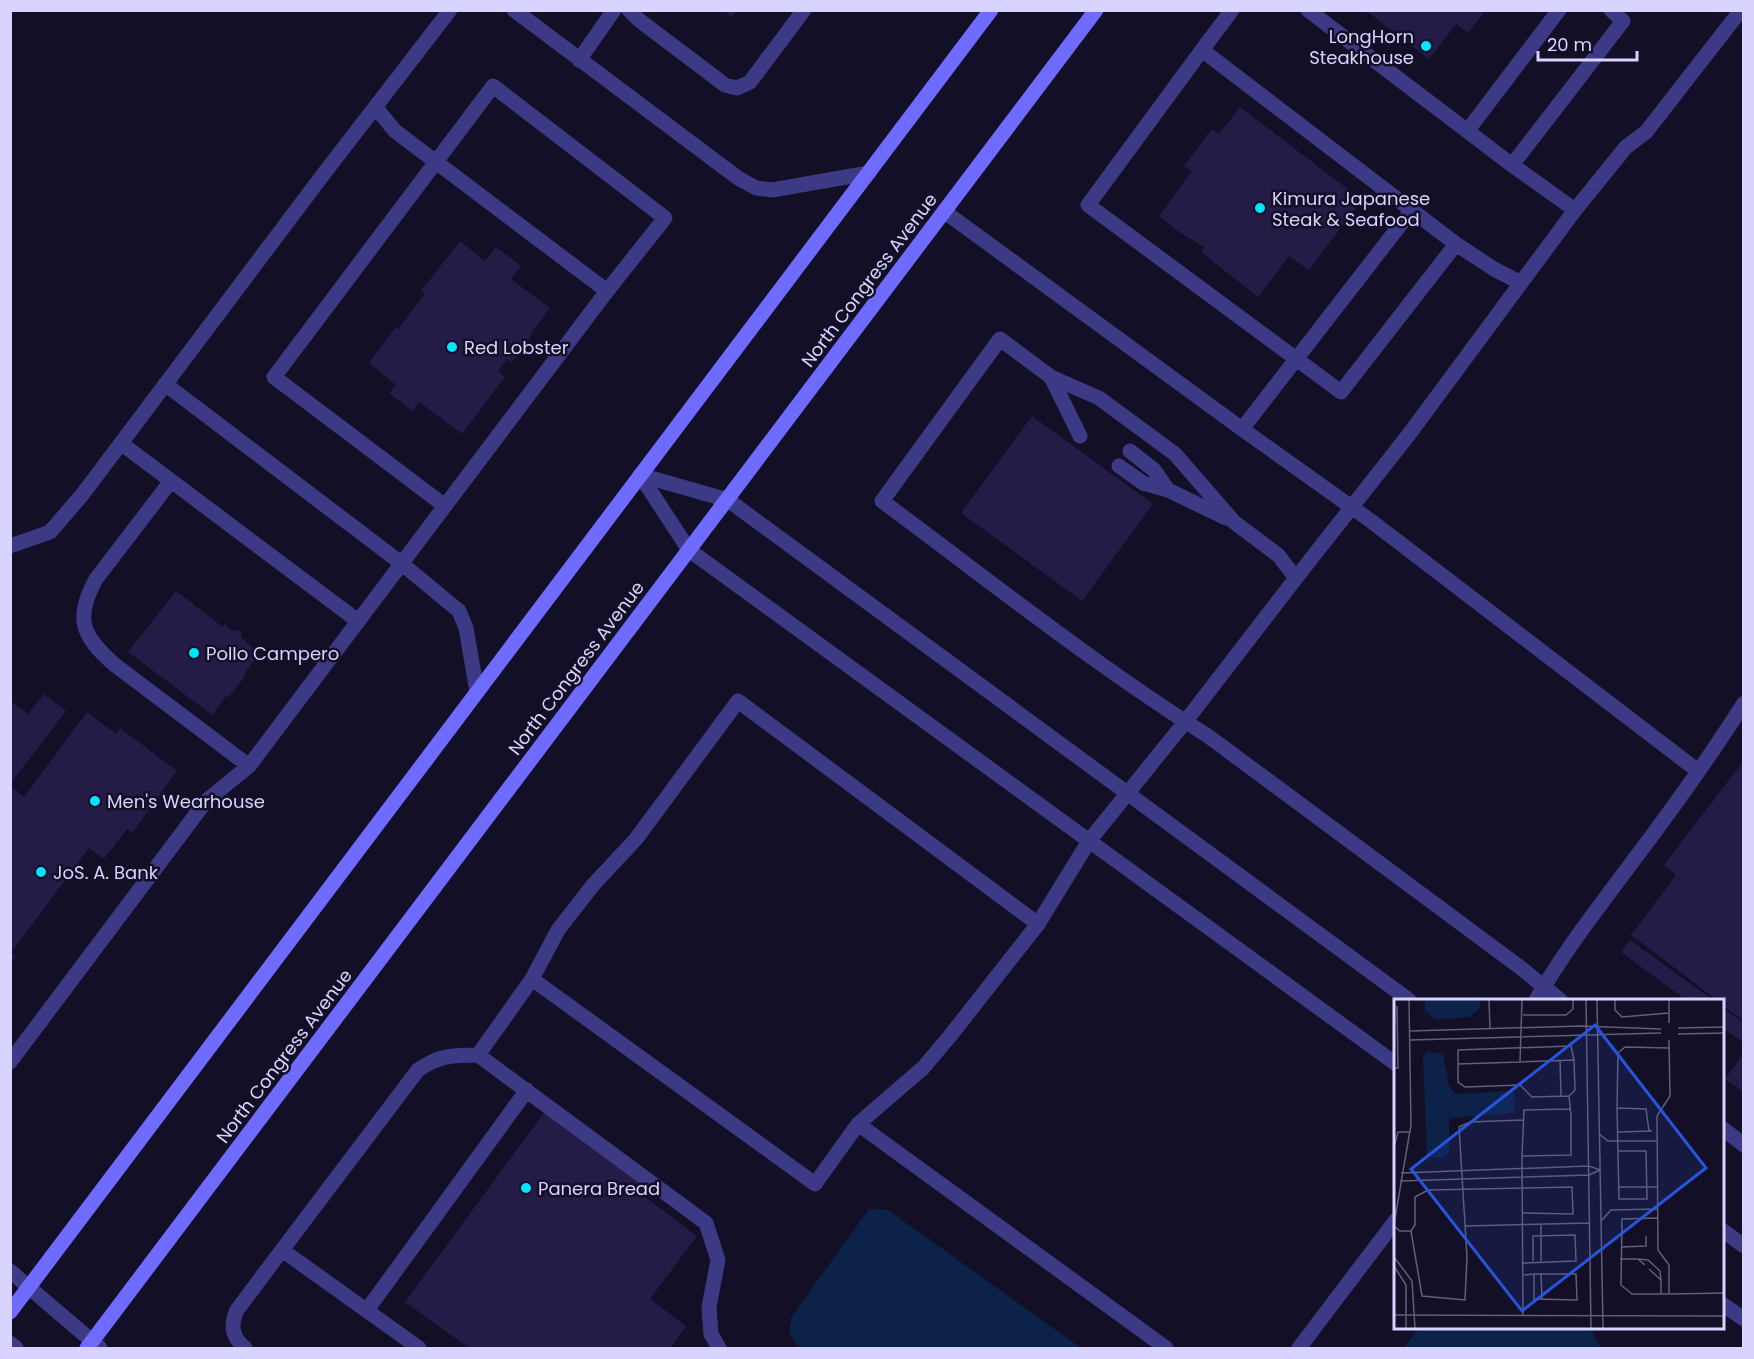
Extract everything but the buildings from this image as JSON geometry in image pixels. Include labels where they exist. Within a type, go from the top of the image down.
[{"type":"main road","points":[[10,1312],[992,10]]},
{"type":"main road","name":"North Congress Avenue","points":[[93,1346],[1096,10]]},
{"type":"lane","points":[[10,546],[50,532],[82,495],[450,10]]},
{"type":"lane","points":[[514,10],[738,178],[756,188],[772,190],[869,173]]},
{"type":"lane","points":[[579,60],[614,10]]},
{"type":"lane","points":[[629,10],[725,85],[737,88],[750,82],[804,10]]},
{"type":"lane","points":[[1232,10],[1088,205],[1341,392],[1455,244]]},
{"type":"lane","points":[[1308,10],[1575,210]]},
{"type":"lane","points":[[1467,130],[1559,10]]},
{"type":"lane","points":[[1512,165],[1623,21],[1611,10]]},
{"type":"lane","points":[[532,979],[815,1184],[858,1124],[930,1060],[950,1036],[1038,924],[1089,841],[1185,722],[1461,367],[1575,210],[1626,147],[1646,132],[1740,10]]},
{"type":"lane","points":[[1202,50],[1455,244],[1521,283]]},
{"type":"lane","points":[[10,1062],[206,801],[249,766],[401,563],[445,506],[607,291],[665,218],[493,86],[274,377],[445,506]]},
{"type":"lane","points":[[376,108],[395,130],[607,291]]},
{"type":"lane","points":[[1242,429],[1411,210]]},
{"type":"lane","points":[[945,212],[1352,507],[1698,771]]},
{"type":"lane","points":[[1234,522],[1175,454],[1099,398],[1051,377],[1000,339],[882,501],[1161,707],[1208,736],[1521,968],[1559,999]]},
{"type":"lane","points":[[1051,377],[1077,430],[1090,422]]},
{"type":"lane","points":[[165,384],[401,563],[459,611],[466,628],[477,692]]},
{"type":"lane","points":[[122,444],[358,621]]},
{"type":"lane","points":[[1130,451],[1154,470],[1168,490]]},
{"type":"lane","points":[[1119,466],[1143,483],[1168,490],[1234,522],[1278,555],[1296,578]]},
{"type":"lane","points":[[640,475],[728,500],[1408,999]]},
{"type":"lane","points":[[640,475],[689,550],[1394,1063]]},
{"type":"lane","points":[[171,481],[96,579],[87,595],[83,609],[83,622],[91,639],[108,658],[249,766]]},
{"type":"lane","points":[[478,1055],[532,979],[558,930],[593,885],[636,839],[738,701],[1038,924]]},
{"type":"lane","points":[[1537,999],[1561,958],[1698,771],[1743,703]]},
{"type":"lane","points":[[245,1348],[239,1343],[233,1331],[233,1320],[237,1310],[418,1070],[432,1060],[450,1055],[478,1055],[706,1223],[718,1260],[709,1307],[711,1334],[719,1348]]},
{"type":"lane","points":[[367,1310],[527,1090]]},
{"type":"lane","points":[[858,1124],[1166,1348]]},
{"type":"lane","points":[[1724,1130],[1743,1145]]},
{"type":"lane","points":[[1299,1348],[1394,1221]]},
{"type":"lane","points":[[1724,1232],[1743,1246]]},
{"type":"lane","points":[[282,1250],[419,1348]]},
{"type":"lane","points":[[10,1271],[93,1346]]},
{"type":"lane","points":[[1724,1305],[1743,1319]]},
{"type":"lane","points":[[10,1343],[16,1348]]},
{"type":"water","points":[[869,1209],[888,1210],[1081,1348],[799,1348],[789,1332],[792,1316]]},
{"type":"water","points":[[1418,1329],[1591,1329],[1600,1346],[1599,1348],[1404,1348]]},
{"type":"place","name":"LongHorn Steakhouse","points":[[1426,46]]},
{"type":"place","name":"Kimura Japanese Steak & Seafood","points":[[1260,208]]},
{"type":"place","name":"Red Lobster","points":[[452,347]]},
{"type":"place","name":"Pollo Campero","points":[[194,653]]},
{"type":"place","name":"Men's Wearhouse","points":[[95,801]]},
{"type":"place","name":"JoS. A. Bank","points":[[41,872]]},
{"type":"place","name":"Panera Bread","points":[[526,1188]]}]
